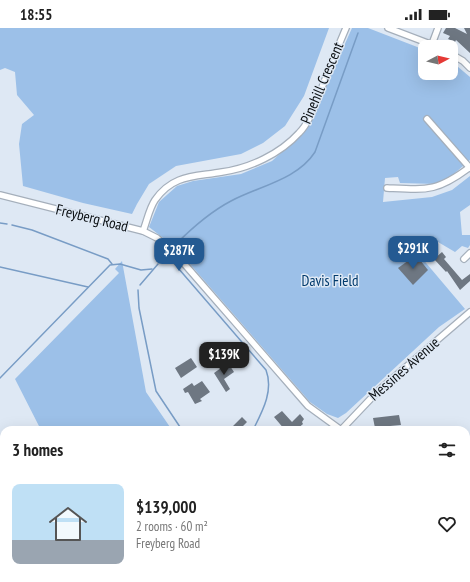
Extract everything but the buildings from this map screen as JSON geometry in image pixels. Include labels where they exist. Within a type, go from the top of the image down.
[{"type":"street","name":"Pinehill Crescent","points":[[143,231],[155,200],[168,187],[182,178],[198,174],[222,172],[247,166],[274,154],[300,132],[312,112],[346,28]]},
{"type":"street","points":[[388,28],[419,40]]},
{"type":"street","points":[[436,40],[438,28]]},
{"type":"street","points":[[458,58],[470,68]]},
{"type":"street","points":[[387,188],[419,190],[439,187],[452,181],[470,167],[427,119]]},
{"type":"street","name":"Freyberg Road","points":[[0,195],[143,231],[157,238],[180,259],[308,406],[336,426]]},
{"type":"street","points":[[464,259],[470,253]]},
{"type":"street","name":"Messines Avenue","points":[[345,426],[380,390],[470,312]]},
{"type":"green space","points":[[0,28],[329,28],[304,96],[285,126],[263,143],[241,154],[176,166],[149,184],[132,214],[83,203],[23,186],[19,144],[22,124],[34,115],[17,95],[15,72],[5,68],[0,70]]},
{"type":"green space","name":"Davis Field","points":[[352,28],[368,28],[418,47],[418,80],[458,80],[458,67],[470,77],[470,160],[448,179],[436,184],[400,183],[398,177],[385,178],[383,202],[432,197],[452,190],[470,176],[470,205],[460,212],[462,235],[470,235],[470,245],[468,248],[462,246],[455,252],[438,242],[421,257],[465,309],[439,327],[346,413],[338,418],[327,414],[310,402],[176,248],[149,227],[159,202],[177,186],[193,181],[241,174],[272,161],[307,129]]},
{"type":"green space","points":[[122,261],[146,392],[169,426],[39,426],[15,379],[119,273],[115,269]]},
{"type":"waterway","points":[[176,244],[202,220],[223,205],[288,176],[307,162],[315,152],[358,33]]},
{"type":"waterway","points":[[0,223],[7,224]]},
{"type":"waterway","points":[[12,225],[32,230],[108,259],[112,264]]},
{"type":"waterway","points":[[163,258],[167,253]]},
{"type":"waterway","points":[[172,261],[266,370],[269,386],[268,393],[263,409],[255,426]]},
{"type":"waterway","points":[[0,378],[110,265],[120,264],[141,270],[152,269]]},
{"type":"waterway","points":[[140,285],[158,264]]},
{"type":"waterway","points":[[0,267],[88,287]]},
{"type":"waterway","points":[[138,290],[139,308],[156,391],[179,426]]}]
